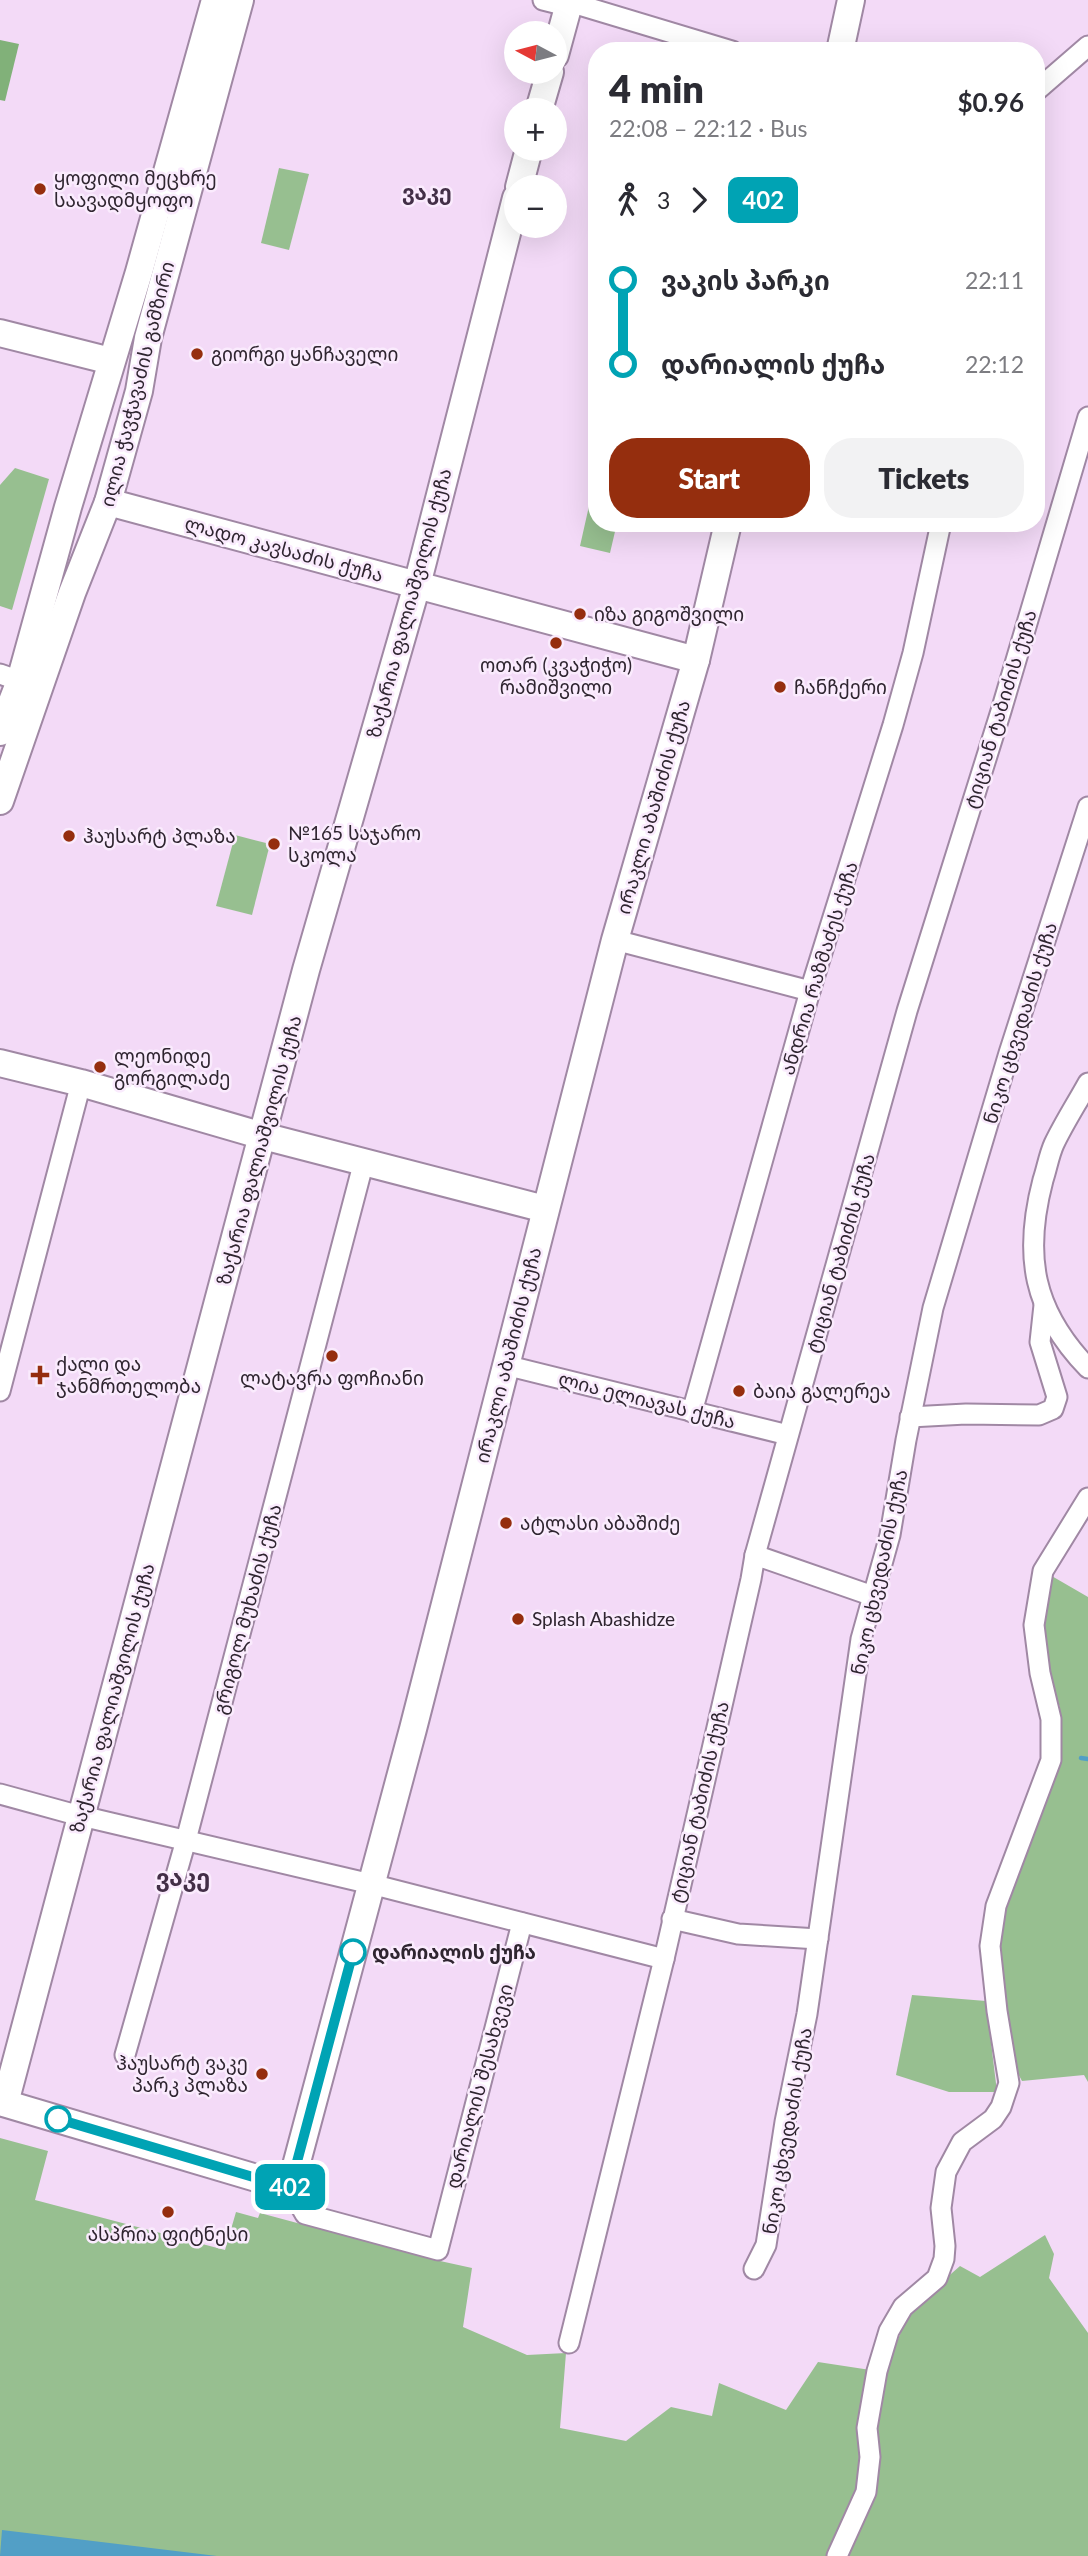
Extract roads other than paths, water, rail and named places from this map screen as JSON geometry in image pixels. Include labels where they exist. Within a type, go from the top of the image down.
[{"type":"street","name":"ილია ჭავჭავაძის გამზირი","points":[[0,732],[10,677],[139,272],[215,0]]},
{"type":"street","name":"ილია ჭავჭავაძის გამზირი","points":[[0,801],[72,593],[111,503],[139,391],[148,338],[240,0]]},
{"type":"street","points":[[542,0],[555,4],[569,1],[703,42]]},
{"type":"street","points":[[842,42],[851,0]]},
{"type":"street","points":[[564,21],[569,1]]},
{"type":"street","points":[[1045,83],[1088,46]]},
{"type":"street","name":"ზაქარია ფალიაშვილის ქუჩა","points":[[3,2103],[310,957],[417,585],[506,238]]},
{"type":"street","points":[[0,333],[111,361]]},
{"type":"street","name":"ტიციან ტაბიძის ქუჩა","points":[[569,2343],[664,1959],[755,1555],[919,972],[1001,711],[1088,417]]},
{"type":"street","name":"ლადო კავსაძის ქუჩა","points":[[111,503],[696,660]]},
{"type":"street","name":"ირაკლი აბაშიძის ქუჩა","points":[[290,2188],[413,1729],[615,940],[696,660],[726,532]]},
{"type":"street","name":"ანდრია რაზმაძეს ქუჩა","points":[[692,1412],[810,991],[893,725],[913,653],[939,532]]},
{"type":"street","name":"ნიკო ცხვედაძის ქუჩა","points":[[754,2269],[766,2245],[785,2122],[807,2014],[861,1639],[890,1535],[910,1418],[933,1308],[1009,1053],[1088,807]]},
{"type":"street","points":[[615,940],[810,991]]},
{"type":"street","points":[[0,1063],[81,1083],[263,1136],[545,1209]]},
{"type":"street","points":[[0,1391],[81,1083]]},
{"type":"street","points":[[1088,1083],[1052,1146],[1034,1215],[1035,1267],[1044,1305],[1064,1341],[1088,1368]]},
{"type":"street","name":"გრიგოლ მუხაძის ქუჩა","points":[[125,2056],[186,1840],[364,1161]]},
{"type":"street","points":[[910,1418],[966,1414],[1038,1415],[1053,1409],[1057,1397],[1040,1342],[1044,1305]]},
{"type":"street","name":"ლია ელიავას ქუჩა","points":[[505,1366],[788,1435]]},
{"type":"street","points":[[837,2556],[866,2492],[870,2457],[867,2428],[877,2371],[888,2331],[903,2307],[937,2278],[944,2259],[941,2208],[946,2172],[962,2142],[993,2119],[1001,2107],[1009,2083],[990,1946],[996,1906],[1051,1760],[1051,1719],[1040,1673],[1034,1625],[1043,1571],[1088,1498]]},
{"type":"street","points":[[755,1555],[873,1596]]},
{"type":"street","points":[[0,1794],[371,1884],[664,1959]]},
{"type":"street","points":[[672,1919],[738,1934],[818,1939]]},
{"type":"street","name":"დარიალის შესახვევი","points":[[290,2188],[305,2214],[438,2250],[522,1923]]},
{"type":"street","points":[[3,2103],[290,2188]]},
{"type":"water","points":[[2,2530],[217,2556],[0,2556]]},
{"type":"waterway","points":[[1081,1758],[1088,1759]]},
{"type":"place","name":"ყოფილი მეცხრე საავადმყოფო","points":[[40,189]]},
{"type":"place","name":"გიორგი ყანჩაველი","points":[[197,354]]},
{"type":"place","name":"იზა გიგოშვილი","points":[[580,614]]},
{"type":"place","name":"ოთარ (კვაჭიჭო) რამიშვილი","points":[[556,643]]},
{"type":"place","name":"ჩანჩქერი","points":[[780,687]]},
{"type":"place","name":"ჰაუსარტ პლაზა","points":[[69,836]]},
{"type":"place","name":"№165 საჯარო სკოლა","points":[[274,844]]},
{"type":"place","name":"ლეონიდე გორგილაძე","points":[[100,1067]]},
{"type":"place","name":"ლატავრა ფოჩიანი","points":[[332,1356]]},
{"type":"place","name":"ქალი და ჯანმრთელობა","points":[[40,1375]]},
{"type":"place","name":"ბაია გალერეა","points":[[739,1391]]},
{"type":"place","name":"ატლასი აბაშიძე","points":[[506,1523]]},
{"type":"place","name":"Splash Abashidze","points":[[518,1619]]},
{"type":"place","name":"დარიალის ქუჩა","points":[[353,1952]]},
{"type":"place","name":"ჰაუსარტ ვაკე პარკ პლაზა","points":[[262,2074]]},
{"type":"place","name":"ასპრია ფიტნესი","points":[[168,2212]]},
{"type":"district","name":"ვაკე","points":[[427,193]]},
{"type":"district","name":"ვაკე","points":[[183,1878]]}]
